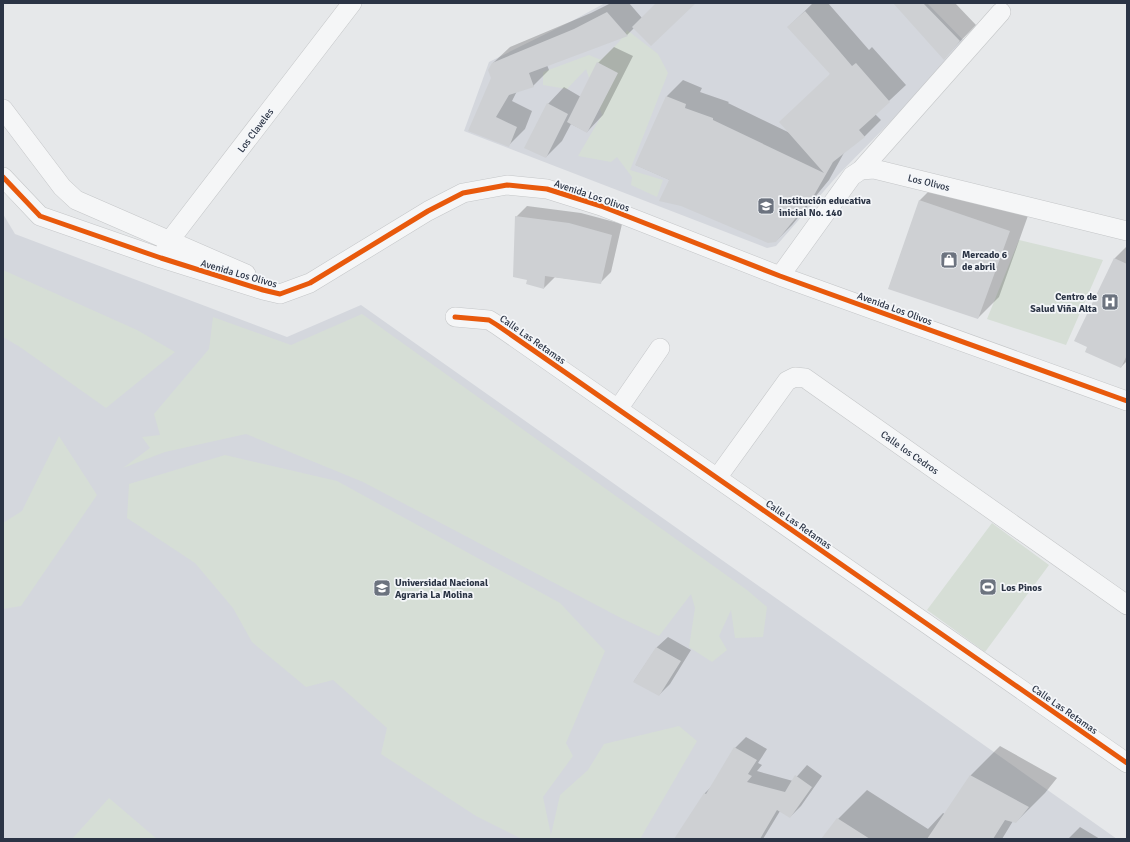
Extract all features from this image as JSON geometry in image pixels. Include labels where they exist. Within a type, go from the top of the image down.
[{"type":"street","name":"Los Claveles","points":[[161,258],[170,240],[352,3]]},
{"type":"street","points":[[780,276],[852,176],[861,170],[1001,12]]},
{"type":"street","points":[[3,109],[62,187],[76,200],[249,276],[255,280],[263,290]]},
{"type":"street","name":"Los Olivos","points":[[861,170],[874,169],[1124,228]]},
{"type":"street","name":"Avenida Los Olivos","points":[[3,176],[40,216],[161,258],[280,294],[310,283],[428,210],[463,193],[507,185],[547,189],[601,206],[780,276],[1127,399]]},
{"type":"street","name":"Calle Las Retamas","points":[[455,317],[489,320],[1127,763]]},
{"type":"street","points":[[618,409],[660,348]]},
{"type":"street","name":"Calle los Cedros","points":[[717,478],[787,381],[795,378],[805,378],[1127,605]]},
{"type":"shaded area","points":[[605,3],[927,3],[967,44],[838,175],[776,246],[767,248],[464,131],[489,62]]},
{"type":"shaded area","points":[[627,30],[658,54],[668,73],[630,170],[663,180],[657,197],[631,185],[632,177],[617,157],[611,162],[578,156],[602,115],[586,69],[567,89],[543,85],[543,72],[589,55],[601,60],[619,42]]},
{"type":"shaded area","name":"Universidad Nacional Agraria La Molina","points":[[3,214],[15,234],[287,337],[361,305],[1117,839],[3,839]]},
{"type":"shaded area","points":[[1019,240],[1103,260],[1066,345],[987,319]]},
{"type":"shaded area","points":[[3,270],[137,330],[175,352],[106,408],[20,347],[3,337]]},
{"type":"shaded area","points":[[362,314],[747,590],[767,607],[763,637],[735,638],[731,610],[719,636],[727,650],[712,662],[689,647],[695,608],[691,594],[659,636],[619,617],[363,482],[246,434],[165,452],[123,468],[150,448],[142,437],[160,435],[154,414],[209,349],[213,317],[291,345]]},
{"type":"shaded area","points":[[59,436],[97,495],[21,606],[3,609],[3,523],[22,511]]},
{"type":"shaded area","points":[[225,455],[337,481],[560,603],[605,651],[566,743],[573,756],[543,797],[551,835],[560,795],[588,770],[604,744],[679,726],[697,741],[640,839],[522,839],[476,816],[381,754],[387,728],[333,680],[306,687],[252,642],[233,608],[195,563],[127,518],[129,484]]},
{"type":"shaded area","name":"Los Pinos","points":[[992,523],[1049,565],[985,652],[927,610]]},
{"type":"shaded area","points":[[109,798],[157,839],[72,839]]},
{"type":"building","points":[[656,3],[696,3],[651,46],[632,27]]},
{"type":"building","points":[[893,3],[923,3],[960,41],[944,60]]},
{"type":"building","points":[[805,11],[852,66],[856,63],[890,102],[859,130],[865,137],[833,162],[813,197],[776,242],[768,243],[681,206],[659,201],[669,180],[635,165],[666,96],[686,104],[685,108],[713,118],[713,120],[824,173],[779,122],[830,74],[787,27]]},
{"type":"building","points":[[607,12],[628,36],[529,73],[534,87],[509,95],[496,117],[517,127],[509,147],[468,131],[491,78],[488,70],[492,63],[574,29]]},
{"type":"building","points":[[597,62],[618,73],[587,133],[567,122]]},
{"type":"building","points":[[547,103],[568,114],[546,158],[524,148]]},
{"type":"building","name":"Mercado 6 de abril","points":[[919,200],[1010,231],[978,319],[888,289]]},
{"type":"building","points":[[515,216],[569,223],[612,235],[601,284],[545,276],[544,289],[526,284],[527,280],[513,277]]},
{"type":"building","name":"Centro de Salud Viña Alta","points":[[1114,258],[1127,264],[1127,355],[1121,368],[1085,352],[1087,347],[1074,341]]},
{"type":"building","points":[[656,647],[681,661],[659,696],[633,682]]},
{"type":"building","points":[[734,747],[757,760],[748,774],[752,776],[747,782],[785,792],[795,775],[812,787],[790,818],[777,810],[760,839],[674,839],[704,793],[706,794]]},
{"type":"building","points":[[970,775],[1029,807],[1016,823],[1005,820],[993,839],[927,839]]},
{"type":"building","points":[[837,818],[870,839],[821,839]]},
{"type":"cycle path","points":[[3,177],[40,216],[161,258],[280,294],[310,283],[428,211],[463,193],[507,185],[547,189],[601,206],[780,276],[1127,401]]},
{"type":"cycle path","points":[[455,317],[489,320],[497,325],[1127,763]]},
{"type":"place","name":"Institución educativa inicial No. 140","points":[[766,206]]},
{"type":"place","name":"Mercado 6 de abril","points":[[949,260]]},
{"type":"place","name":"Centro de Salud Viña Alta","points":[[1110,302]]},
{"type":"place","name":"Los Pinos","points":[[988,587]]},
{"type":"place","name":"Universidad Nacional Agraria La Molina","points":[[382,588]]}]
